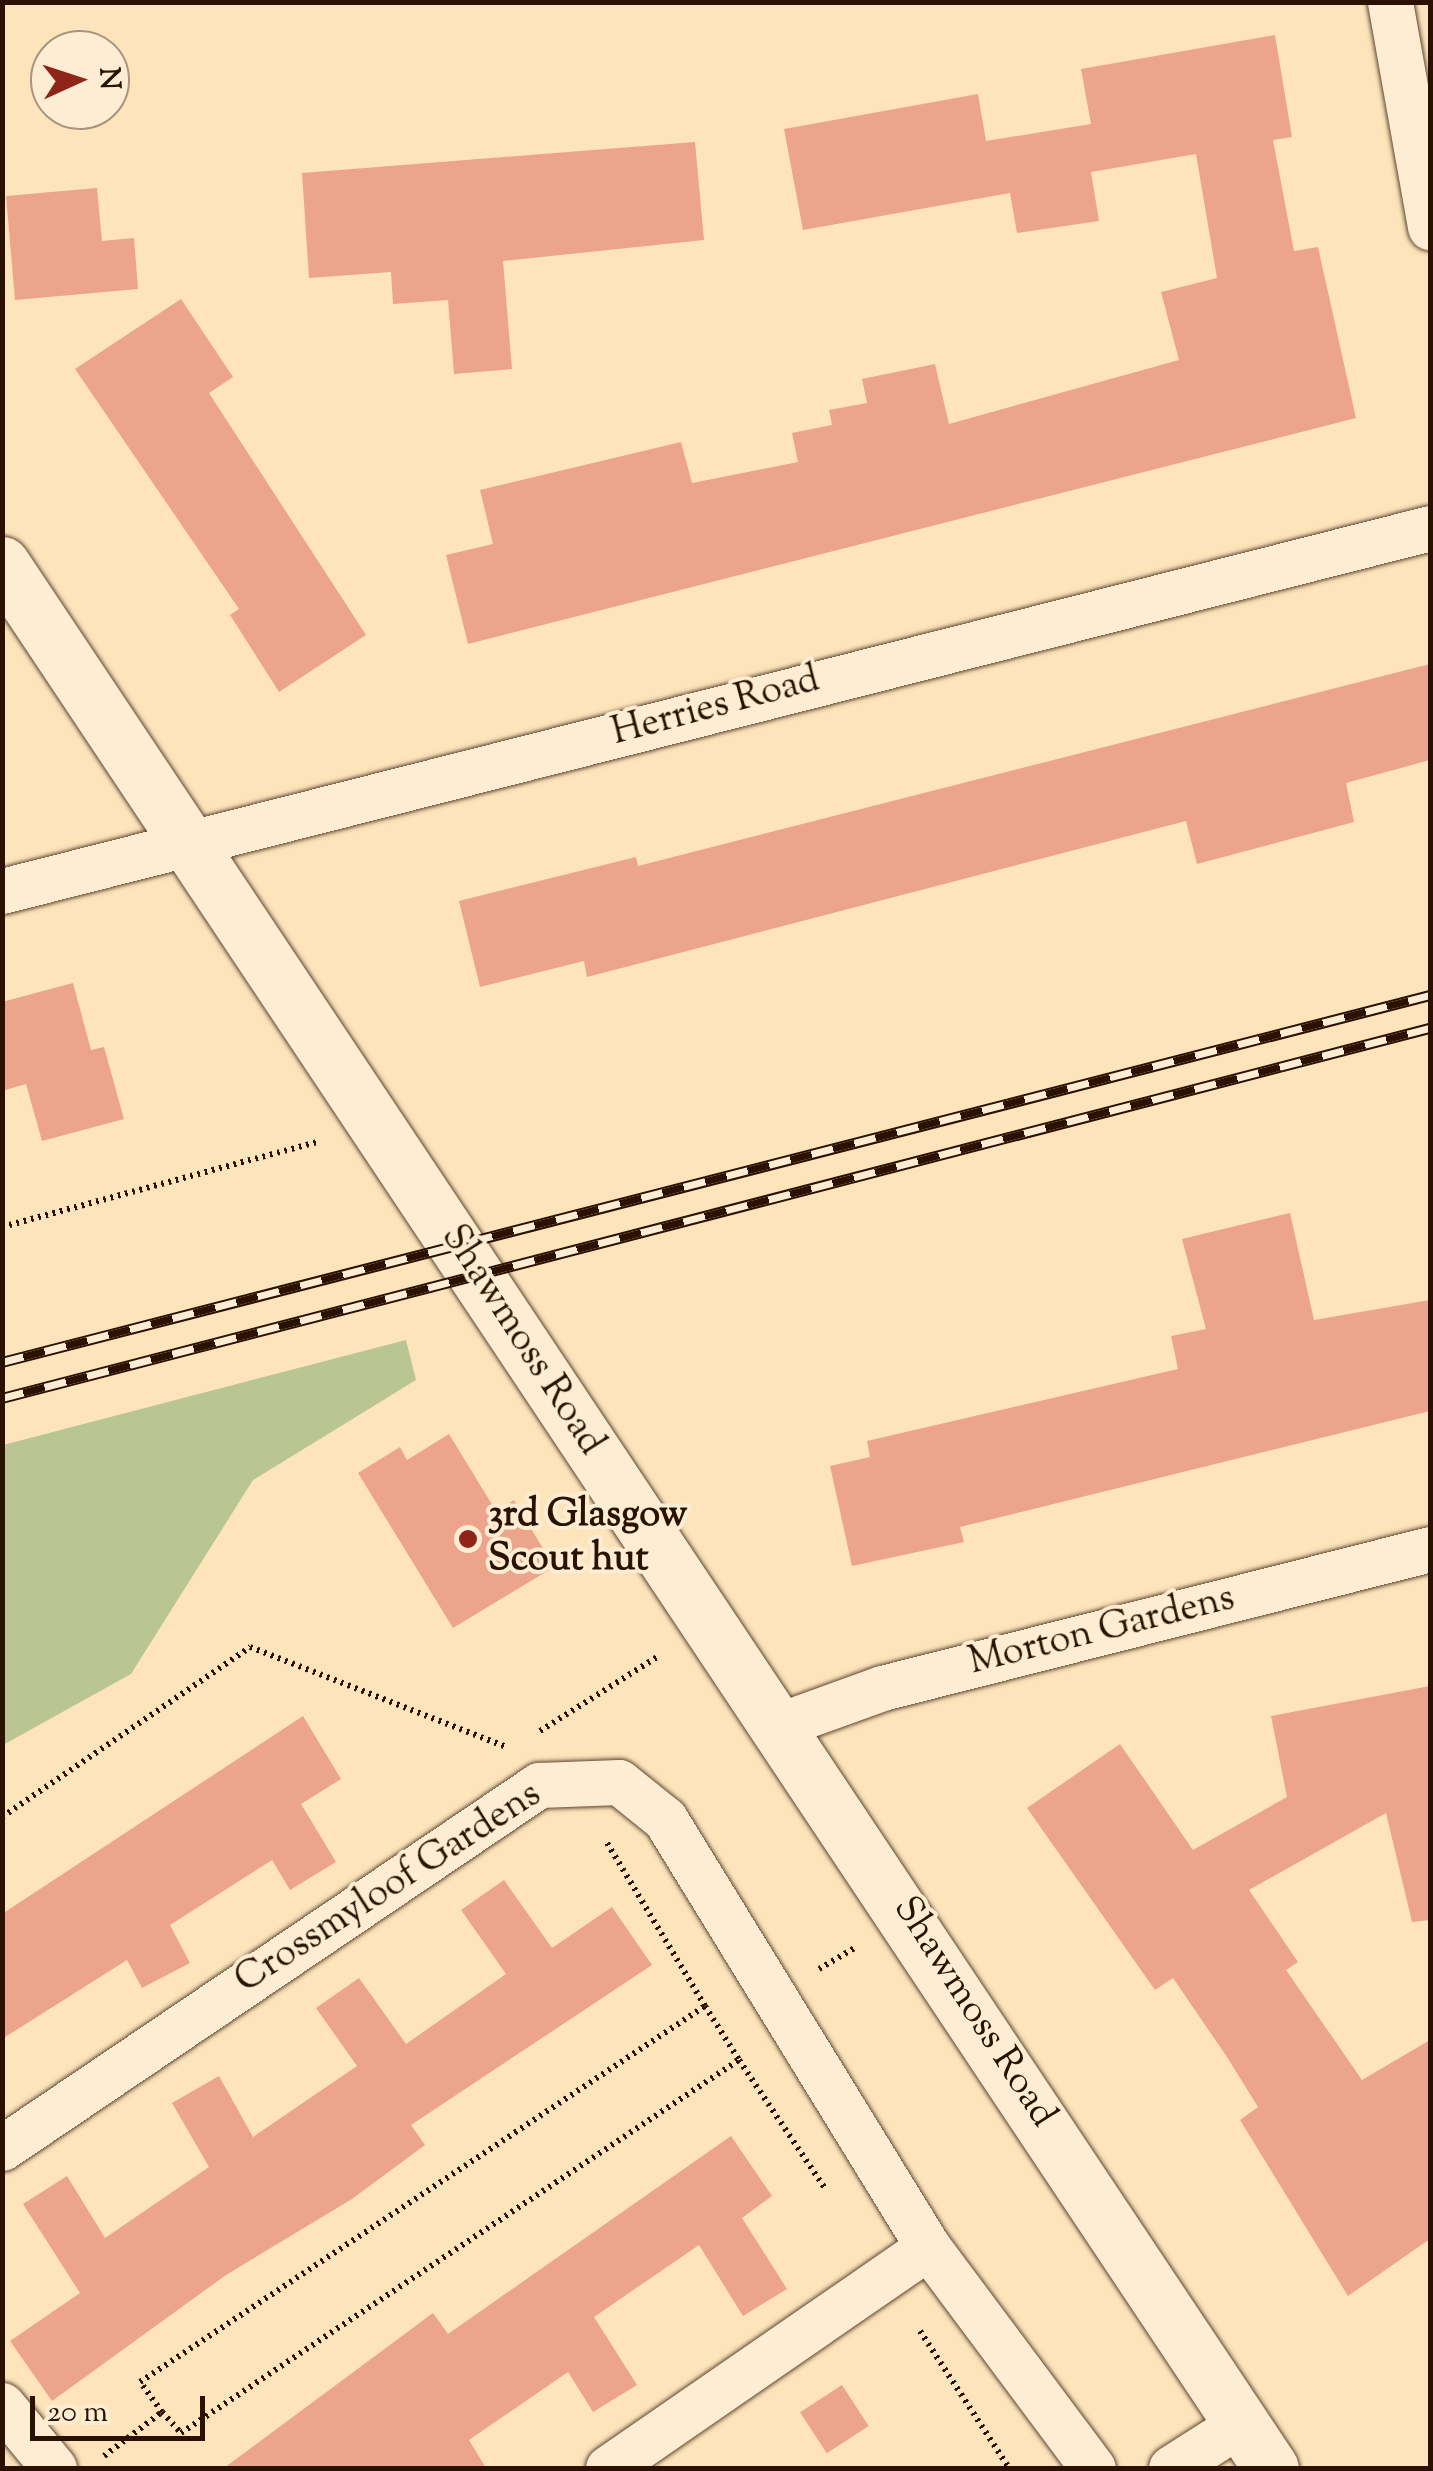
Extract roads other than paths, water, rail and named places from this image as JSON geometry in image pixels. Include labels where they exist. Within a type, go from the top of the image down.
[{"type":"street","points":[[1390,2],[1430,227]]},
{"type":"street","name":"Herries Road","points":[[2,890],[192,846],[1430,528]]},
{"type":"street","name":"Shawmoss Road","points":[[2,564],[379,1124],[710,1630],[1271,2468]]},
{"type":"street","name":"Morton Gardens","points":[[776,1726],[882,1688],[1430,1549]]},
{"type":"street","name":"Crossmyloof Gardens","points":[[2,2148],[554,1781],[619,1782],[664,1818],[928,2247],[1093,2468]]},
{"type":"street","points":[[608,2468],[928,2247]]},
{"type":"street","points":[[2,2405],[54,2468]]},
{"type":"street","points":[[1171,2468],[1240,2424]]},
{"type":"railway","points":[[2,1362],[1430,995]]},
{"type":"railway","points":[[2,1398],[1430,1028]]},
{"type":"place","name":"3rd Glasgow Scout hut","points":[[468,1539]]}]
